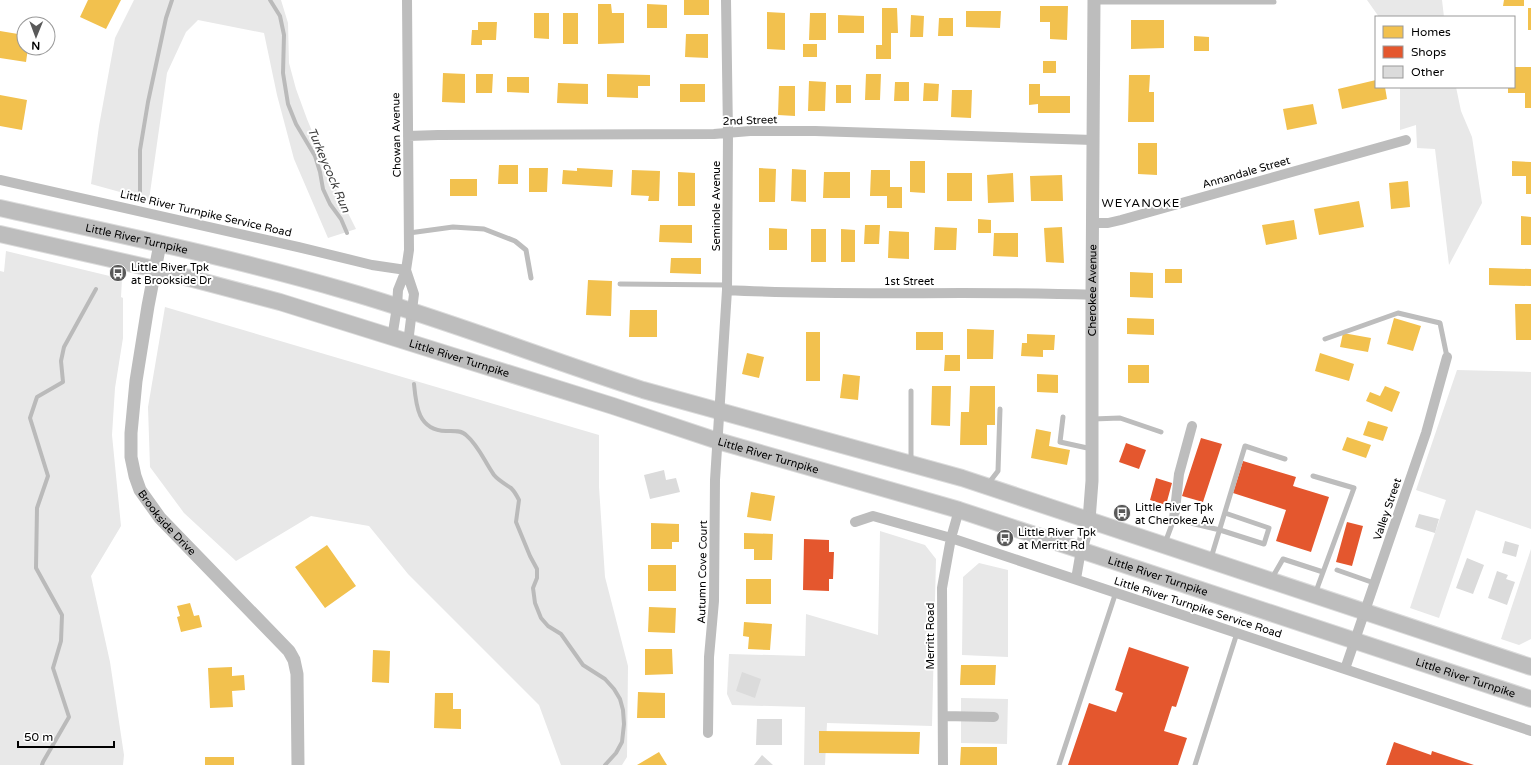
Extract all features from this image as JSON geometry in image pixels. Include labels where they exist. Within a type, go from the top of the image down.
[{"type":"main road","name":"Little River Turnpike","points":[[0,208],[160,244],[343,290],[405,309],[643,390],[986,486],[1531,667]]},
{"type":"main road","name":"Little River Turnpike","points":[[0,234],[155,269],[280,302],[613,406],[718,441],[959,510],[1531,699]]},
{"type":"street","name":"Chowan Avenue","points":[[407,0],[409,234],[406,270],[398,290],[405,309],[408,343]]},
{"type":"street","name":"Seminole Avenue","points":[[720,412],[727,287],[728,133],[726,0]]},
{"type":"street","name":"Cherokee Avenue","points":[[1076,579],[1081,550],[1089,520],[1092,481],[1094,1]]},
{"type":"street","name":"2nd Street","points":[[408,136],[714,134],[750,131],[815,131],[1093,140]]},
{"type":"street","name":"Annandale Street","points":[[1093,223],[1108,223],[1121,220],[1406,140]]},
{"type":"street","name":"Little River Turnpike Service Road","points":[[0,180],[284,243],[372,265],[406,270]]},
{"type":"street","name":"Brookside Drive","points":[[160,244],[136,381],[131,433],[131,457],[135,476],[140,490],[160,518],[289,651],[294,660],[297,674],[298,765]]},
{"type":"street","name":"Chowan Avenue","points":[[392,338],[405,309],[414,294],[406,270]]},
{"type":"street","name":"1st Street","points":[[727,287],[780,293],[1042,293],[1092,296]]},
{"type":"street","name":"Valley Street","points":[[1346,669],[1354,640],[1426,433],[1447,357]]},
{"type":"street","name":"Autumn Cove Court","points":[[708,733],[709,657],[714,601],[715,480],[720,412]]},
{"type":"street","points":[[1174,519],[1179,474],[1192,426]]},
{"type":"street","name":"Merritt Road","points":[[943,765],[942,588],[950,538],[959,510]]},
{"type":"street","name":"Little River Turnpike Service Road","points":[[856,522],[873,516],[950,538],[1237,632],[1531,731]]},
{"type":"street","points":[[943,716],[994,717]]},
{"type":"lane","points":[[1094,1],[1274,2]]},
{"type":"lane","points":[[409,234],[453,227],[484,229],[515,241],[526,250],[531,278]]},
{"type":"lane","points":[[620,284],[727,287]]},
{"type":"lane","points":[[1325,339],[1398,313],[1440,323],[1447,357]]},
{"type":"lane","points":[[911,391],[911,464]]},
{"type":"lane","points":[[986,486],[998,470],[1000,409]]},
{"type":"lane","points":[[1063,417],[1060,442],[1092,449]]},
{"type":"lane","points":[[1093,419],[1120,418],[1161,432]]},
{"type":"lane","points":[[1211,561],[1244,446],[1285,459]]},
{"type":"lane","points":[[1313,476],[1354,488],[1315,595]]},
{"type":"lane","points":[[1164,545],[1174,519],[1220,530],[1264,544],[1269,528],[1225,513]]},
{"type":"lane","points":[[1270,580],[1283,559],[1323,572]]},
{"type":"lane","points":[[1337,570],[1374,583]]},
{"type":"lane","points":[[1059,765],[1116,592]]},
{"type":"lane","points":[[1195,765],[1237,632]]},
{"type":"shaded area","points":[[134,0],[281,0],[288,23],[289,63],[296,89],[335,187],[356,229],[328,238],[294,159],[277,95],[264,33],[198,20],[186,32],[167,73],[149,200],[91,184],[99,126],[115,38]]},
{"type":"shaded area","points":[[1367,0],[1442,0],[1444,16],[1378,16]]},
{"type":"shaded area","points":[[1400,88],[1456,88],[1461,111],[1472,137],[1482,203],[1449,265],[1435,149],[1417,148],[1416,125],[1400,130]]},
{"type":"shaded area","points":[[6,251],[122,279],[121,297],[123,298],[123,338],[115,388],[112,435],[121,526],[91,576],[110,662],[124,755],[123,765],[0,765],[0,271],[4,272]]},
{"type":"shaded area","points":[[165,307],[599,435],[599,487],[605,577],[628,666],[627,757],[622,765],[561,765],[539,705],[408,574],[369,526],[311,516],[236,561],[184,513],[150,467],[148,407]]},
{"type":"shaded area","points":[[1457,370],[1531,372],[1531,529],[1476,510],[1439,618],[1410,608],[1446,500],[1416,490]]},
{"type":"shaded area","points":[[880,531],[925,545],[936,559],[932,726],[827,723],[825,765],[804,765],[805,707],[732,705],[727,694],[729,654],[805,656],[806,614],[878,635]]},
{"type":"shaded area","points":[[1531,549],[1531,639],[1519,645],[1501,639]]},
{"type":"shaded area","points":[[979,563],[1008,570],[1008,657],[962,655],[963,577]]},
{"type":"shaded area","points":[[961,698],[1008,699],[1007,744],[961,743]]},
{"type":"building: Homes","points":[[88,0],[121,0],[106,29],[80,17]]},
{"type":"building: Homes","points":[[684,0],[709,0],[709,15],[684,15]]},
{"type":"building: Homes","points":[[1504,0],[1524,0],[1524,6],[1503,6]]},
{"type":"building: Homes","points":[[598,4],[611,4],[612,13],[624,13],[624,43],[598,44]]},
{"type":"building: Homes","points":[[647,4],[667,5],[667,28],[647,28]]},
{"type":"building: Homes","points":[[1040,6],[1068,6],[1067,40],[1050,39],[1050,22],[1040,22]]},
{"type":"building: Homes","points":[[882,8],[897,8],[898,33],[891,33],[891,59],[876,59],[876,45],[882,45]]},
{"type":"building: Homes","points":[[1528,8],[1531,8],[1531,30],[1528,30]]},
{"type":"building: Homes","points":[[966,11],[1001,11],[1000,28],[966,27]]},
{"type":"building: Homes","points":[[767,12],[785,13],[785,50],[767,49]]},
{"type":"building: Homes","points":[[534,13],[549,13],[549,39],[534,38]]},
{"type":"building: Homes","points":[[563,13],[578,13],[578,44],[563,44]]},
{"type":"building: Homes","points":[[810,13],[826,13],[826,40],[809,40]]},
{"type":"building: Homes","points":[[838,15],[864,16],[864,33],[838,33]]},
{"type":"building: Homes","points":[[911,15],[924,16],[923,37],[910,37]]},
{"type":"building: Homes","points":[[939,18],[953,18],[953,36],[938,36]]},
{"type":"building: Homes","points":[[1131,20],[1164,20],[1164,48],[1131,49]]},
{"type":"building: Homes","points":[[478,22],[497,22],[496,40],[482,40],[482,45],[471,45],[472,30],[478,30]]},
{"type":"building: Homes","points":[[0,31],[16,34],[16,56],[27,56],[26,62],[0,58]]},
{"type":"building: Homes","points":[[686,34],[708,34],[708,58],[685,57]]},
{"type":"building: Homes","points":[[1194,36],[1209,37],[1209,51],[1194,51]]},
{"type":"building: Homes","points":[[803,44],[817,44],[817,57],[803,57]]},
{"type":"building: Homes","points":[[1043,61],[1056,61],[1056,73],[1043,73]]},
{"type":"building: Homes","points":[[1515,67],[1531,67],[1531,108],[1525,108],[1525,93],[1508,93],[1508,88],[1515,88]]},
{"type":"building: Homes","points":[[443,73],[465,74],[465,103],[442,102]]},
{"type":"building: Homes","points":[[476,74],[493,74],[492,93],[476,93]]},
{"type":"building: Homes","points":[[607,74],[650,75],[650,86],[638,86],[638,98],[607,97]]},
{"type":"building: Homes","points":[[866,74],[881,74],[880,100],[865,100]]},
{"type":"building: Homes","points":[[1129,75],[1150,75],[1149,92],[1154,92],[1154,122],[1128,122]]},
{"type":"building: Homes","points":[[507,77],[529,77],[529,93],[507,92]]},
{"type":"building: Homes","points":[[1375,80],[1375,88],[1385,88],[1387,99],[1342,109],[1338,89]]},
{"type":"building: Homes","points":[[809,81],[826,82],[825,111],[808,111]]},
{"type":"building: Homes","points":[[895,82],[909,82],[909,101],[894,101]]},
{"type":"building: Homes","points":[[558,83],[588,84],[588,104],[557,103]]},
{"type":"building: Homes","points":[[924,83],[939,84],[938,101],[923,101]]},
{"type":"building: Homes","points":[[680,84],[705,84],[705,102],[680,102]]},
{"type":"building: Homes","points":[[1029,84],[1040,84],[1040,96],[1070,96],[1070,113],[1038,113],[1038,104],[1029,105]]},
{"type":"building: Homes","points":[[836,85],[851,85],[851,103],[836,103]]},
{"type":"building: Homes","points":[[779,86],[795,86],[795,116],[778,115]]},
{"type":"building: Homes","points":[[952,90],[972,90],[971,118],[951,117]]},
{"type":"building: Homes","points":[[0,95],[27,100],[22,130],[0,126]]},
{"type":"building: Homes","points":[[1313,104],[1317,124],[1287,130],[1283,109]]},
{"type":"building: Homes","points":[[1138,143],[1157,143],[1157,175],[1138,174]]},
{"type":"building: Homes","points":[[910,161],[925,161],[925,193],[910,192]]},
{"type":"building: Homes","points":[[1512,161],[1531,162],[1531,194],[1526,194],[1526,176],[1512,176]]},
{"type":"building: Homes","points":[[499,165],[518,165],[518,184],[498,184]]},
{"type":"building: Homes","points":[[529,168],[548,168],[547,192],[529,192]]},
{"type":"building: Homes","points":[[577,168],[613,170],[612,187],[562,184],[563,170],[577,171]]},
{"type":"building: Homes","points":[[759,168],[776,169],[775,202],[759,202]]},
{"type":"building: Homes","points":[[792,169],[806,170],[806,202],[791,201]]},
{"type":"building: Homes","points":[[632,170],[660,171],[659,201],[648,201],[649,196],[631,195]]},
{"type":"building: Homes","points":[[871,170],[890,170],[890,187],[902,187],[902,208],[887,208],[887,196],[870,196]]},
{"type":"building: Homes","points":[[678,172],[695,173],[695,206],[678,206]]},
{"type":"building: Homes","points":[[824,172],[850,172],[850,198],[823,198]]},
{"type":"building: Homes","points":[[947,173],[972,173],[972,201],[947,201]]},
{"type":"building: Homes","points":[[1013,173],[1014,202],[988,203],[987,175]]},
{"type":"building: Homes","points":[[1062,175],[1063,201],[1031,201],[1030,176]]},
{"type":"building: Homes","points":[[450,179],[477,179],[477,196],[450,196]]},
{"type":"building: Homes","points":[[1408,181],[1410,207],[1391,209],[1389,183]]},
{"type":"building: Homes","points":[[1359,201],[1364,227],[1319,235],[1314,209]]},
{"type":"building: Homes","points":[[1521,216],[1531,217],[1531,245],[1521,245]]},
{"type":"building: Homes","points":[[978,219],[991,220],[991,233],[978,233]]},
{"type":"building: Homes","points":[[1294,220],[1297,239],[1266,245],[1262,225]]},
{"type":"building: Homes","points":[[660,225],[692,225],[692,243],[659,242]]},
{"type":"building: Homes","points":[[865,225],[880,225],[879,244],[864,244]]},
{"type":"building: Homes","points":[[935,227],[957,228],[956,250],[934,250]]},
{"type":"building: Homes","points":[[1062,227],[1064,263],[1046,262],[1044,228]]},
{"type":"building: Homes","points":[[769,228],[787,229],[787,250],[769,250]]},
{"type":"building: Homes","points":[[811,229],[826,229],[826,262],[811,262]]},
{"type":"building: Homes","points":[[841,229],[855,230],[855,262],[841,262]]},
{"type":"building: Homes","points":[[889,231],[909,232],[909,259],[888,258]]},
{"type":"building: Homes","points":[[994,233],[1018,233],[1018,257],[993,256]]},
{"type":"building: Homes","points":[[671,258],[701,258],[701,274],[670,273]]},
{"type":"building: Homes","points":[[1489,268],[1531,269],[1531,286],[1489,285]]},
{"type":"building: Homes","points":[[1165,269],[1182,269],[1182,283],[1165,283]]},
{"type":"building: Homes","points":[[1130,272],[1153,273],[1153,298],[1130,297]]},
{"type":"building: Homes","points":[[588,280],[612,281],[611,316],[586,315]]},
{"type":"building: Homes","points":[[1515,304],[1531,304],[1531,340],[1516,340]]},
{"type":"building: Homes","points":[[630,310],[657,310],[657,337],[629,337]]},
{"type":"building: Homes","points":[[1127,318],[1154,319],[1154,335],[1127,334]]},
{"type":"building: Homes","points":[[1394,318],[1421,326],[1413,351],[1387,344]]},
{"type":"building: Homes","points":[[967,329],[994,330],[993,359],[967,359]]},
{"type":"building: Homes","points":[[806,332],[820,332],[820,381],[806,381]]},
{"type":"building: Homes","points":[[916,332],[943,332],[943,350],[916,350]]},
{"type":"building: Homes","points":[[1343,333],[1371,338],[1368,352],[1340,347]]},
{"type":"building: Homes","points":[[1027,334],[1055,335],[1054,350],[1043,350],[1043,357],[1021,356],[1022,343],[1027,343]]},
{"type":"building: Homes","points":[[747,353],[764,357],[759,378],[742,374]]},
{"type":"building: Homes","points":[[1320,353],[1354,364],[1349,381],[1315,371]]},
{"type":"building: Homes","points":[[945,355],[960,355],[960,371],[944,371]]},
{"type":"building: Homes","points":[[1128,365],[1149,365],[1149,383],[1128,383]]},
{"type":"building: Homes","points":[[843,374],[860,376],[858,400],[840,398]]},
{"type":"building: Homes","points":[[1037,374],[1058,375],[1058,393],[1037,392]]},
{"type":"building: Homes","points":[[932,386],[951,386],[950,426],[931,425]]},
{"type":"building: Homes","points":[[970,386],[995,386],[995,425],[987,425],[987,445],[960,445],[961,412],[969,412]]},
{"type":"building: Homes","points":[[1385,386],[1400,392],[1392,412],[1366,401],[1370,392],[1380,396]]},
{"type":"building: Homes","points":[[1368,421],[1388,427],[1383,441],[1363,435]]},
{"type":"building: Homes","points":[[1036,429],[1051,432],[1049,446],[1070,450],[1067,465],[1031,458]]},
{"type":"building: Homes","points":[[1347,437],[1371,445],[1366,458],[1342,450]]},
{"type":"building: Homes","points":[[751,492],[775,496],[771,521],[747,517]]},
{"type":"building: Homes","points":[[651,523],[679,524],[679,542],[672,542],[672,549],[651,549]]},
{"type":"building: Homes","points":[[744,533],[773,534],[772,560],[754,560],[754,549],[744,549]]},
{"type":"building: Homes","points":[[327,545],[356,586],[325,608],[295,567]]},
{"type":"building: Homes","points":[[648,565],[676,565],[676,591],[648,591]]},
{"type":"building: Homes","points":[[746,579],[771,579],[771,604],[746,604]]},
{"type":"building: Homes","points":[[190,603],[194,616],[199,615],[202,627],[181,632],[177,617],[180,616],[177,606]]},
{"type":"building: Homes","points":[[649,607],[676,608],[675,633],[648,632]]},
{"type":"building: Homes","points":[[744,622],[772,624],[770,650],[748,649],[749,637],[743,636]]},
{"type":"building: Homes","points":[[645,649],[672,649],[673,674],[645,675]]},
{"type":"building: Homes","points":[[373,650],[390,651],[389,683],[372,682]]},
{"type":"building: Homes","points":[[961,665],[996,665],[995,685],[960,685]]},
{"type":"building: Homes","points":[[232,667],[232,676],[244,675],[245,690],[232,691],[233,707],[210,708],[208,668]]},
{"type":"building: Homes","points":[[638,692],[665,693],[665,718],[637,718]]},
{"type":"building: Homes","points":[[435,693],[453,693],[453,709],[461,709],[461,729],[434,728]]},
{"type":"building: Homes","points":[[819,731],[920,732],[919,754],[819,753]]},
{"type":"building: Homes","points":[[961,747],[997,747],[997,765],[960,765]]},
{"type":"building: Homes","points":[[659,752],[667,765],[637,765]]},
{"type":"building: Homes","points":[[205,757],[234,757],[234,765],[205,765]]},
{"type":"building: Shops","points":[[1201,438],[1222,444],[1203,502],[1182,496]]},
{"type":"building: Shops","points":[[1126,443],[1146,450],[1139,469],[1119,462]]},
{"type":"building: Shops","points":[[1243,461],[1296,477],[1293,486],[1329,497],[1311,552],[1276,541],[1286,510],[1233,493]]},
{"type":"building: Shops","points":[[1156,478],[1172,483],[1166,505],[1150,500]]},
{"type":"building: Shops","points":[[1347,522],[1363,526],[1352,566],[1336,562]]},
{"type":"building: Shops","points":[[804,539],[829,540],[829,552],[834,552],[833,579],[829,579],[829,591],[803,590]]},
{"type":"building: Shops","points":[[1129,647],[1189,667],[1176,707],[1172,706],[1164,731],[1187,738],[1178,765],[1068,765],[1089,703],[1116,712],[1123,693],[1115,690]]},
{"type":"building: Shops","points":[[1394,742],[1431,755],[1432,751],[1474,765],[1386,765]]},
{"type":"building: Other","points":[[664,470],[666,480],[676,478],[680,492],[650,499],[644,475]]},
{"type":"building: Other","points":[[1419,514],[1439,519],[1435,533],[1415,527]]},
{"type":"building: Other","points":[[1505,541],[1519,545],[1516,557],[1502,553]]},
{"type":"building: Other","points":[[1467,558],[1484,565],[1473,594],[1456,588]]},
{"type":"building: Other","points":[[1497,571],[1508,575],[1506,579],[1515,582],[1507,605],[1488,598]]},
{"type":"building: Other","points":[[742,672],[761,679],[755,698],[736,691]]},
{"type":"building: Other","points":[[757,719],[782,719],[782,745],[756,745]]},
{"type":"building: Other","points":[[762,755],[773,765],[754,765]]},
{"type":"waterway","name":"Turkeycock Run","points":[[140,194],[140,150],[148,102],[166,18],[172,0]]},
{"type":"waterway","name":"Turkeycock Run","points":[[270,0],[280,16],[284,35],[283,73],[288,104],[296,124],[315,156],[323,189],[330,204],[341,219],[347,233]]},
{"type":"waterway","name":"Turkeycock Run","points":[[42,765],[69,717],[53,668],[61,641],[62,615],[36,568],[37,508],[48,476],[30,418],[37,397],[63,382],[61,361],[64,347],[96,289]]},
{"type":"waterway","name":"Turkeycock Run","points":[[414,384],[418,408],[424,421],[429,426],[437,430],[464,433],[471,439],[494,475],[511,488],[519,500],[516,522],[537,569],[537,578],[533,588],[535,603],[541,618],[548,626],[561,634],[583,665],[605,679],[620,699],[623,710],[624,724],[622,742],[616,753],[605,765]]},
{"type":"place","name":"Little River Tpk at Brookside Dr","points":[[118,273]]},
{"type":"place","name":"Little River Tpk at Cherokee Av","points":[[1122,513]]},
{"type":"place","name":"Little River Tpk at Merritt Rd","points":[[1005,538]]},
{"type":"district","name":"WEYANOKE","points":[[1141,203]]}]
